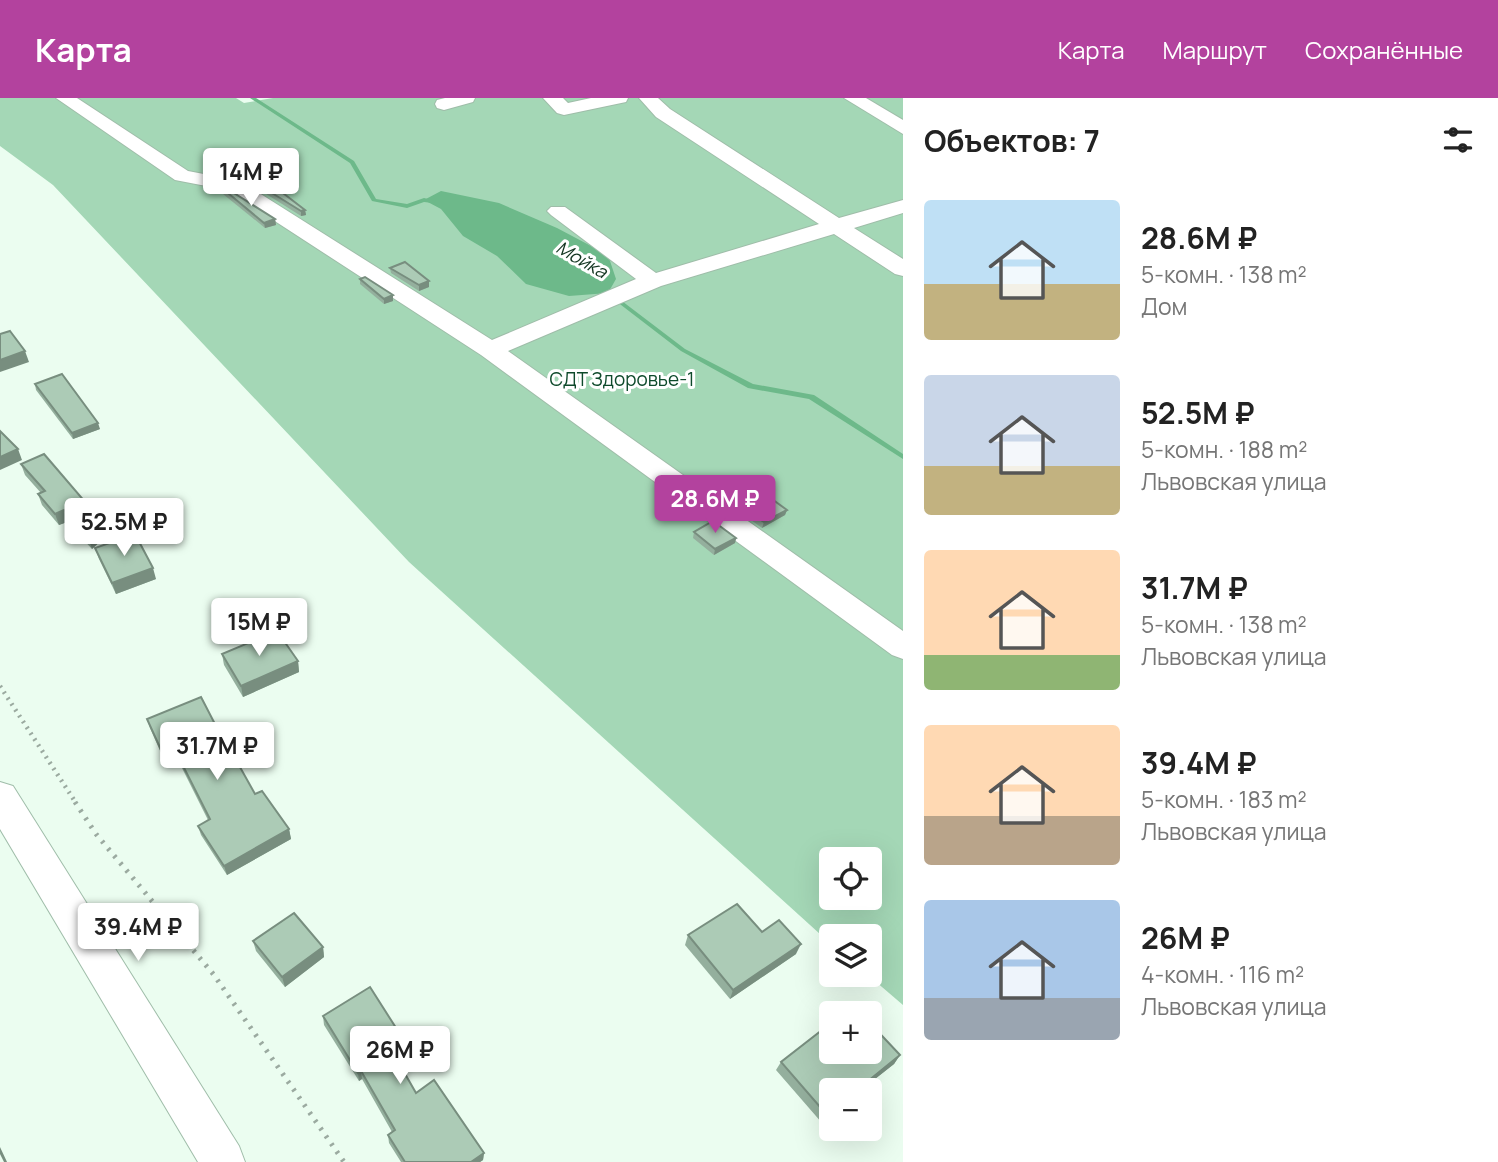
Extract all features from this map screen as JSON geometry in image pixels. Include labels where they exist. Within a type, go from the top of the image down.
[{"type":"street","points":[[65,98],[182,176],[233,185],[491,350],[903,648]]},
{"type":"street","points":[[444,104],[466,98]]},
{"type":"street","points":[[552,98],[564,109],[619,98]]},
{"type":"street","points":[[648,98],[663,113],[903,269]]},
{"type":"street","points":[[853,98],[903,128]]},
{"type":"street","points":[[491,350],[653,281],[903,206]]},
{"type":"street","points":[[558,211],[653,281]]},
{"type":"street","points":[[0,797],[223,1162]]},
{"type":"path","points":[[0,686],[96,834],[214,975],[344,1162]]},
{"type":"green space","name":"СДТ Здоровье-1","points":[[0,98],[236,98],[244,103],[273,98],[903,98],[903,1005],[882,987],[882,924],[819,924],[819,933],[409,562],[53,185],[0,146]]},
{"type":"water","points":[[441,191],[499,203],[557,228],[608,255],[616,279],[608,293],[569,296],[526,284],[497,256],[463,236],[441,209],[424,200]]},
{"type":"building","points":[[262,177],[305,210],[301,211],[251,180]]},
{"type":"building","points":[[226,188],[275,219],[264,223],[223,189]]},
{"type":"building","points":[[405,262],[429,281],[419,285],[390,268]]},
{"type":"building","points":[[365,277],[393,295],[384,299],[360,279]]},
{"type":"building","points":[[10,331],[25,351],[0,360],[0,334]]},
{"type":"building","points":[[62,374],[98,423],[72,433],[35,384]]},
{"type":"building","points":[[0,431],[18,449],[0,457]]},
{"type":"building","points":[[44,454],[104,524],[88,537],[64,510],[55,514],[38,494],[45,491],[21,464]]},
{"type":"building","points":[[765,494],[787,510],[764,522],[741,506]]},
{"type":"building","points":[[713,521],[736,538],[715,549],[694,532]]},
{"type":"building","points":[[135,534],[153,568],[112,583],[95,548]]},
{"type":"building","points":[[277,631],[298,661],[241,686],[222,654]]},
{"type":"building","points":[[201,697],[234,761],[236,760],[255,794],[262,791],[289,829],[224,866],[198,826],[210,819],[174,748],[162,752],[147,719]]},
{"type":"building","points":[[737,904],[762,932],[779,920],[801,944],[733,990],[688,935]]},
{"type":"building","points":[[294,913],[323,947],[282,977],[253,941]]},
{"type":"building","points":[[370,987],[405,1042],[392,1051],[416,1093],[434,1080],[484,1153],[471,1162],[405,1162],[388,1135],[395,1130],[361,1071],[358,1073],[323,1016]]},
{"type":"building","points":[[819,1032],[819,1064],[882,1064],[882,1036],[900,1055],[872,1078],[819,1078],[819,1106],[781,1062]]},
{"type":"waterway","name":"Мойка","points":[[253,98],[352,162],[374,200],[407,206],[424,200],[433,201]]},
{"type":"waterway","name":"Мойка","points":[[614,297],[683,350],[751,386],[811,397],[903,457]]}]
